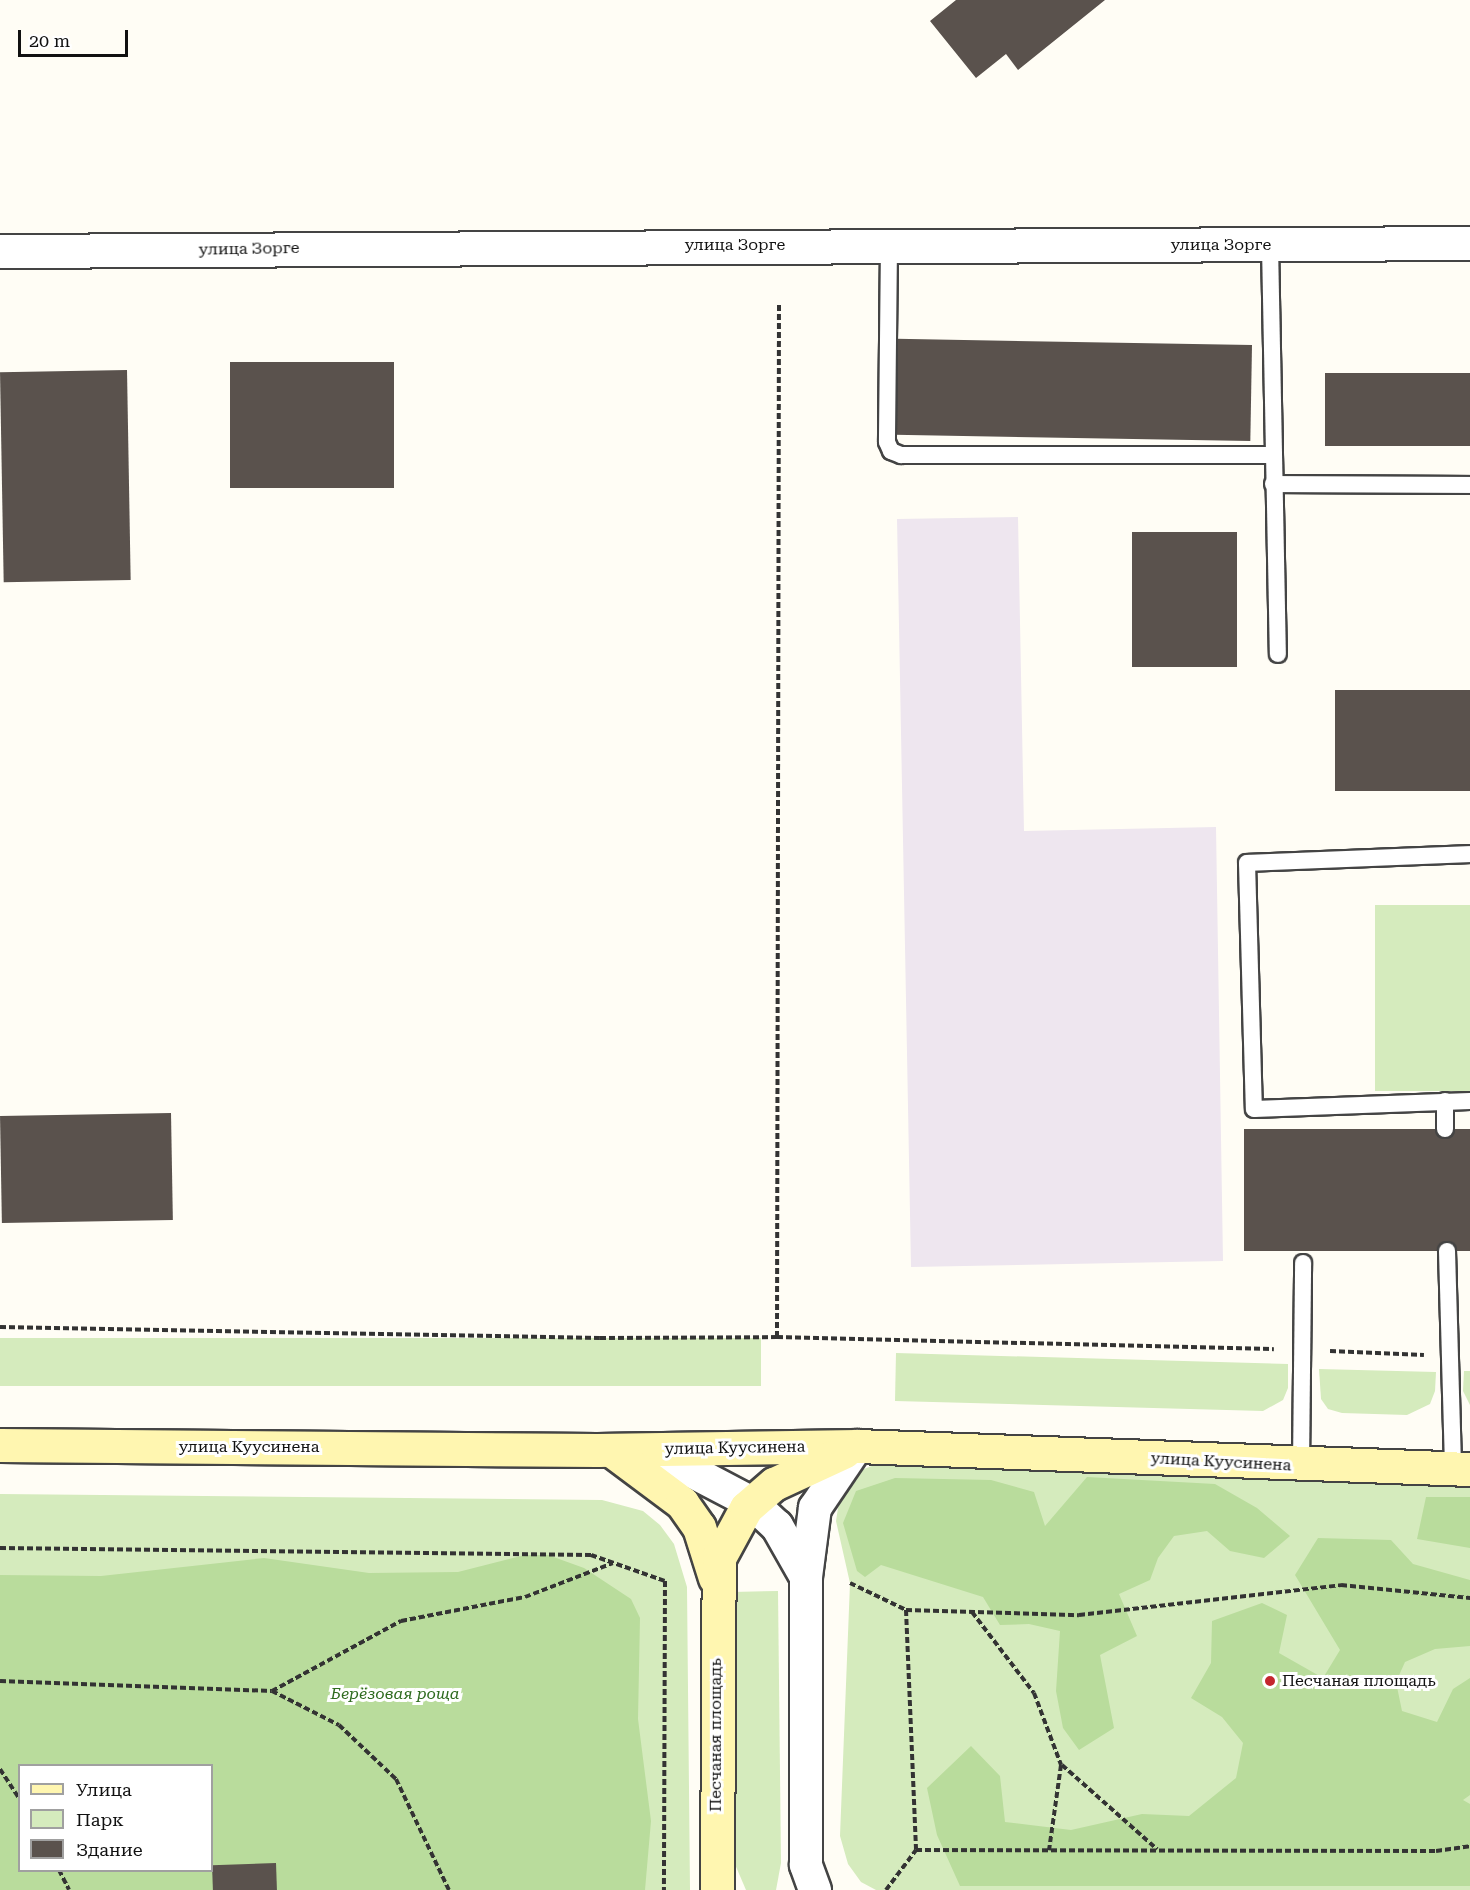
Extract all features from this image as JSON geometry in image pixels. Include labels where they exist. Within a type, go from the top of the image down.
[{"type":"main road","name":"улица Куусинена","points":[[0,1445],[611,1450],[856,1446],[1301,1466],[1461,1469]]},
{"type":"main road","name":"Песчаная площадь","points":[[716,1889],[716,1580],[727,1537],[752,1503],[774,1484],[856,1446]]},
{"type":"main road","name":"Песчаная площадь","points":[[611,1450],[682,1503],[699,1527],[716,1580]]},
{"type":"street","name":"улица Зорге","points":[[0,251],[1470,243]]},
{"type":"street","points":[[815,1890],[806,1865],[806,1577],[815,1508],[856,1446]]},
{"type":"street","points":[[611,1450],[693,1472],[752,1503],[777,1526],[806,1577]]},
{"type":"lane","points":[[889,245],[887,442],[891,451],[901,455],[1272,455]]},
{"type":"lane","points":[[1270,245],[1272,455],[1278,654]]},
{"type":"lane","points":[[1273,484],[1470,485]]},
{"type":"lane","points":[[1470,854],[1247,863],[1254,1109],[1470,1101]]},
{"type":"lane","points":[[1445,1101],[1445,1129]]},
{"type":"lane","points":[[1447,1251],[1450,1355],[1461,1469]]},
{"type":"lane","points":[[1301,1466],[1303,1263]]},
{"type":"path","points":[[777,1337],[779,303]]},
{"type":"path","points":[[0,1327],[600,1338],[777,1337],[1450,1355]]},
{"type":"path","points":[[0,1548],[591,1555],[665,1581],[663,1890]]},
{"type":"path","points":[[272,1691],[401,1621],[525,1597],[613,1563]]},
{"type":"path","points":[[850,1583],[906,1610],[1079,1615],[1341,1585],[1470,1598]]},
{"type":"path","points":[[886,1890],[916,1850],[906,1610]]},
{"type":"path","points":[[971,1611],[1034,1693],[1061,1765],[1158,1850]]},
{"type":"path","points":[[0,1681],[272,1691],[339,1725],[396,1779],[449,1890]]},
{"type":"path","points":[[1049,1850],[1061,1765]]},
{"type":"path","points":[[0,1769],[18,1797]]},
{"type":"path","points":[[916,1850],[1436,1851],[1470,1846]]},
{"type":"path","points":[[60,1872],[69,1890]]},
{"type":"shaded area","points":[[1018,517],[1024,831],[1216,827],[1223,1261],[911,1267],[897,519]]},
{"type":"green space","points":[[1375,905],[1470,905],[1470,1091],[1375,1091]]},
{"type":"green space","points":[[0,1338],[761,1338],[761,1386],[0,1386]]},
{"type":"green space","points":[[896,1353],[1288,1364],[1288,1388],[1283,1400],[1263,1411],[895,1401]]},
{"type":"green space","points":[[1319,1369],[1436,1372],[1435,1391],[1430,1404],[1407,1415],[1342,1413],[1328,1409],[1321,1399]]},
{"type":"green space","points":[[1464,1371],[1470,1371],[1470,1405],[1463,1391]]},
{"type":"green space","points":[[885,1461],[1470,1484],[1470,1890],[876,1890],[861,1882],[848,1864],[840,1836],[850,1583],[836,1521],[840,1495],[856,1472]]},
{"type":"green space","points":[[1087,1477],[1215,1484],[1257,1508],[1290,1536],[1264,1558],[1230,1551],[1207,1531],[1174,1536],[1158,1558],[1150,1580],[1119,1594],[1137,1636],[1100,1655],[1114,1728],[1079,1750],[1063,1728],[1056,1691],[1060,1631],[1029,1624],[1000,1625],[983,1597],[881,1565],[865,1577],[857,1571],[843,1523],[856,1491],[895,1478],[991,1480],[1034,1492],[1045,1526]]},
{"type":"green space","name":"Берёзовая роща","points":[[0,1494],[602,1500],[643,1511],[660,1525],[674,1544],[687,1587],[690,1890],[0,1890]]},
{"type":"green space","points":[[1426,1497],[1470,1497],[1470,1548],[1417,1539]]},
{"type":"green space","points":[[1318,1538],[1391,1540],[1413,1564],[1470,1580],[1470,1646],[1435,1649],[1405,1662],[1396,1682],[1402,1711],[1437,1722],[1453,1689],[1470,1678],[1470,1795],[1463,1800],[1470,1804],[1470,1886],[960,1886],[937,1835],[927,1788],[971,1746],[1000,1776],[1005,1822],[1071,1830],[1142,1814],[1189,1816],[1236,1778],[1243,1743],[1222,1717],[1191,1698],[1211,1663],[1212,1621],[1262,1603],[1287,1615],[1279,1653],[1323,1678],[1340,1650],[1295,1575]]},
{"type":"green space","name":"Берёзовая роща","points":[[525,1555],[548,1555],[584,1568],[631,1599],[640,1618],[638,1719],[651,1821],[645,1890],[0,1890],[0,1575],[101,1576],[264,1558],[369,1573],[458,1572]]},
{"type":"green space","points":[[778,1591],[781,1863],[776,1890],[746,1890],[734,1862],[732,1592]]},
{"type":"building","points":[[956,0],[1105,0],[1018,70],[1006,54],[976,78],[930,21]]},
{"type":"building","points":[[896,339],[1252,345],[1250,441],[894,435]]},
{"type":"building","points":[[230,362],[394,362],[394,488],[230,488]]},
{"type":"building","points":[[127,370],[131,580],[4,582],[0,372]]},
{"type":"building","points":[[1325,373],[1470,373],[1470,446],[1325,446]]},
{"type":"building","points":[[1132,532],[1237,532],[1237,667],[1132,667]]},
{"type":"building","points":[[1335,690],[1470,690],[1470,791],[1335,791]]},
{"type":"building","points":[[171,1113],[173,1220],[2,1223],[0,1116]]},
{"type":"building","points":[[1244,1129],[1470,1129],[1470,1251],[1244,1251]]},
{"type":"building","points":[[276,1863],[277,1890],[213,1890],[213,1865]]},
{"type":"place","name":"Песчаная площадь","points":[[1270,1681]]}]
